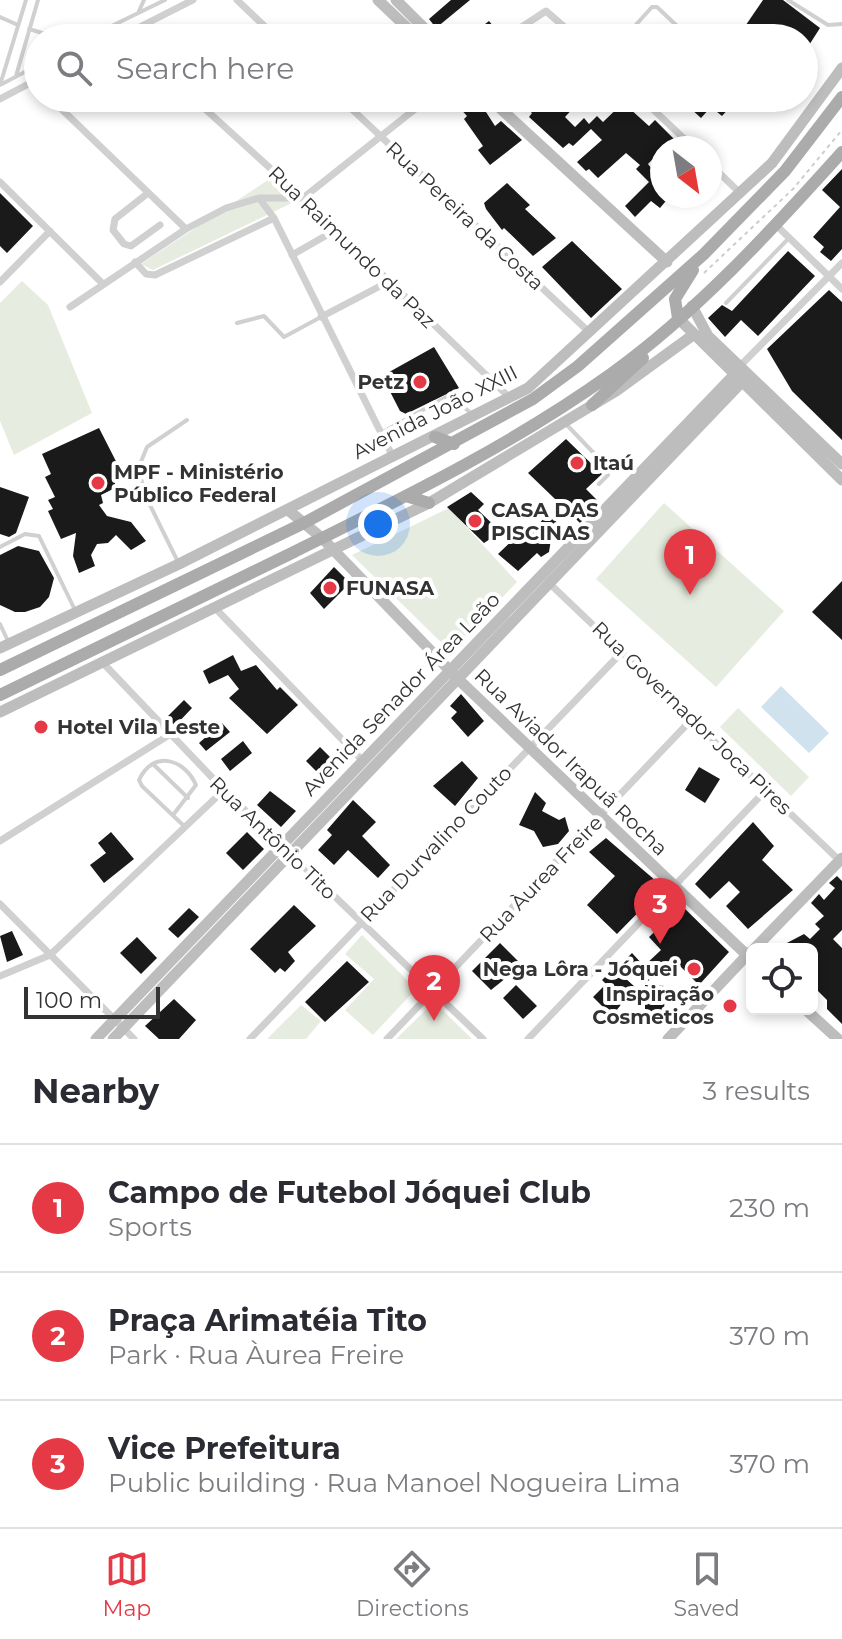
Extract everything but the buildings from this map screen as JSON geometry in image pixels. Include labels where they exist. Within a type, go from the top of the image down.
[{"type":"main road","name":"Avenida João XXIII","points":[[0,670],[304,523],[533,399],[578,366],[704,254],[785,171],[842,97]]},
{"type":"main road","points":[[0,696],[409,497],[549,415],[612,373],[692,306],[776,225],[842,152]]},
{"type":"main road","points":[[678,318],[675,299],[704,254]]},
{"type":"main road","points":[[592,405],[654,348],[663,332]]},
{"type":"main road","points":[[435,437],[454,444]]},
{"type":"main road","points":[[409,497],[429,503]]},
{"type":"street","points":[[148,24],[193,0]]},
{"type":"street","points":[[237,0],[262,24]]},
{"type":"street","points":[[378,0],[403,24]]},
{"type":"street","points":[[396,0],[420,24]]},
{"type":"street","points":[[523,24],[536,14],[550,13],[562,24]]},
{"type":"street","name":"Avenida João XXIII","points":[[818,101],[842,68]]},
{"type":"street","points":[[0,99],[24,88]]},
{"type":"street","points":[[64,112],[186,229]]},
{"type":"street","name":"Rua Raimundo da Paz","points":[[208,112],[303,198],[510,398]]},
{"type":"street","name":"Rua Pereira da Costa","points":[[355,112],[591,333]]},
{"type":"street","points":[[70,307],[186,229],[226,208],[259,198],[303,198],[411,112]]},
{"type":"street","points":[[504,112],[667,262]]},
{"type":"street","points":[[656,112],[681,136]]},
{"type":"street","name":"Avenida João XXIII","points":[[5,646],[179,564],[475,417],[547,374],[772,163],[810,112]]},
{"type":"street","points":[[722,176],[740,193]]},
{"type":"street","points":[[0,182],[103,284]]},
{"type":"street","points":[[148,193],[115,219],[113,230],[124,244],[131,246],[160,225]]},
{"type":"street","points":[[259,198],[274,218],[393,457]]},
{"type":"street","points":[[135,262],[149,276],[155,275],[274,218]]},
{"type":"street","points":[[776,225],[842,289]]},
{"type":"street","points":[[0,282],[50,231]]},
{"type":"street","points":[[292,255],[334,231]]},
{"type":"street","name":"Avenida Senador Área Leão","points":[[113,1039],[119,1024],[281,845],[594,518],[643,477],[675,444],[842,263]]},
{"type":"street","points":[[321,317],[388,282]]},
{"type":"street","points":[[692,306],[702,329],[738,375],[842,480]]},
{"type":"street","points":[[678,318],[693,335],[842,464]]},
{"type":"street","points":[[0,712],[335,552],[429,503],[565,423],[693,335]]},
{"type":"street","name":"Avenida Senador Área Leão","points":[[96,1039],[119,1024],[290,855],[604,527],[643,477]]},
{"type":"street","name":"Rua Aviador Irapuã Rocha","points":[[288,510],[322,538],[458,679],[746,949]]},
{"type":"street","points":[[594,518],[604,527]]},
{"type":"street","name":"Rua Governador Joca Pires","points":[[540,575],[841,860]]},
{"type":"street","points":[[216,609],[362,760]]},
{"type":"street","name":"Rua Durvalino Couto","points":[[250,1039],[623,651]]},
{"type":"street","name":"Rua Antônio Tito","points":[[104,664],[224,790],[483,1039]]},
{"type":"street","name":"Rua Àurea Freire","points":[[387,1039],[603,816],[693,718]]},
{"type":"street","points":[[0,841],[169,735]]},
{"type":"street","points":[[0,976],[50,955],[224,790]]},
{"type":"street","points":[[528,1039],[766,790]]},
{"type":"street","points":[[762,943],[841,860]]},
{"type":"street","points":[[0,904],[134,1039]]},
{"type":"street","points":[[668,1039],[746,959]]},
{"type":"street","points":[[812,1015],[838,1039]]},
{"type":"lane","points":[[0,85],[26,0]]},
{"type":"lane","points":[[31,24],[38,0]]},
{"type":"lane","points":[[138,13],[144,0]]},
{"type":"lane","points":[[116,24],[165,0]]},
{"type":"lane","points":[[788,0],[828,25],[842,24]]},
{"type":"lane","points":[[637,24],[652,7],[657,7],[675,24]]},
{"type":"lane","points":[[0,17],[18,25]]},
{"type":"lane","points":[[16,76],[24,47]]},
{"type":"lane","points":[[0,85],[24,72]]},
{"type":"lane","points":[[726,303],[789,238]]},
{"type":"lane","points":[[237,323],[264,316],[284,337],[321,317]]},
{"type":"lane","points":[[381,433],[450,395],[475,417]]},
{"type":"lane","points":[[179,564],[147,499],[138,469],[147,447],[187,420]]},
{"type":"lane","points":[[565,423],[608,468],[608,475],[599,484]]},
{"type":"lane","points":[[0,547],[25,534],[39,536],[76,612]]},
{"type":"lane","points":[[0,624],[5,646]]},
{"type":"lane","points":[[173,815],[196,785],[191,774],[173,761],[153,764],[139,780],[173,815],[186,827]]},
{"type":"lane","points":[[153,764],[188,798]]},
{"type":"path","points":[[704,273],[793,189],[842,130]]},
{"type":"shaded area","points":[[274,176],[298,200],[153,270],[141,264]]},
{"type":"shaded area","points":[[22,281],[48,305],[92,413],[14,455],[0,421],[0,303]]},
{"type":"shaded area","points":[[664,503],[784,611],[716,687],[596,579]]},
{"type":"shaded area","points":[[449,508],[517,582],[450,651],[352,555]]},
{"type":"shaded area","points":[[738,708],[809,777],[791,796],[720,727]]},
{"type":"shaded area","points":[[362,935],[416,989],[373,1035],[345,1010],[374,979],[345,954]]},
{"type":"shaded area","points":[[434,1002],[472,1039],[396,1039]]},
{"type":"shaded area","points":[[301,1005],[321,1021],[306,1039],[267,1039]]},
{"type":"water","points":[[781,686],[829,733],[809,753],[761,707]]},
{"type":"place","name":"Petz","points":[[420,382]]},
{"type":"place","name":"Itaú","points":[[577,463]]},
{"type":"place","name":"MPF - Ministério Público Federal","points":[[98,483]]},
{"type":"place","name":"CASA DAS PISCINAS","points":[[475,521]]},
{"type":"place","name":"FUNASA","points":[[330,588]]},
{"type":"place","name":"Campo de Futebol Jóquei Club","points":[[690,595]]},
{"type":"place","name":"Hotel Vila Leste","points":[[41,727]]},
{"type":"place","name":"Vice Prefeitura","points":[[660,944]]},
{"type":"place","name":"Nega Lôra - Jóquei","points":[[694,969]]},
{"type":"place","name":"Inspiração Cosmeticos","points":[[730,1006]]},
{"type":"place","name":"Praça Arimatéia Tito","points":[[434,1021]]}]
